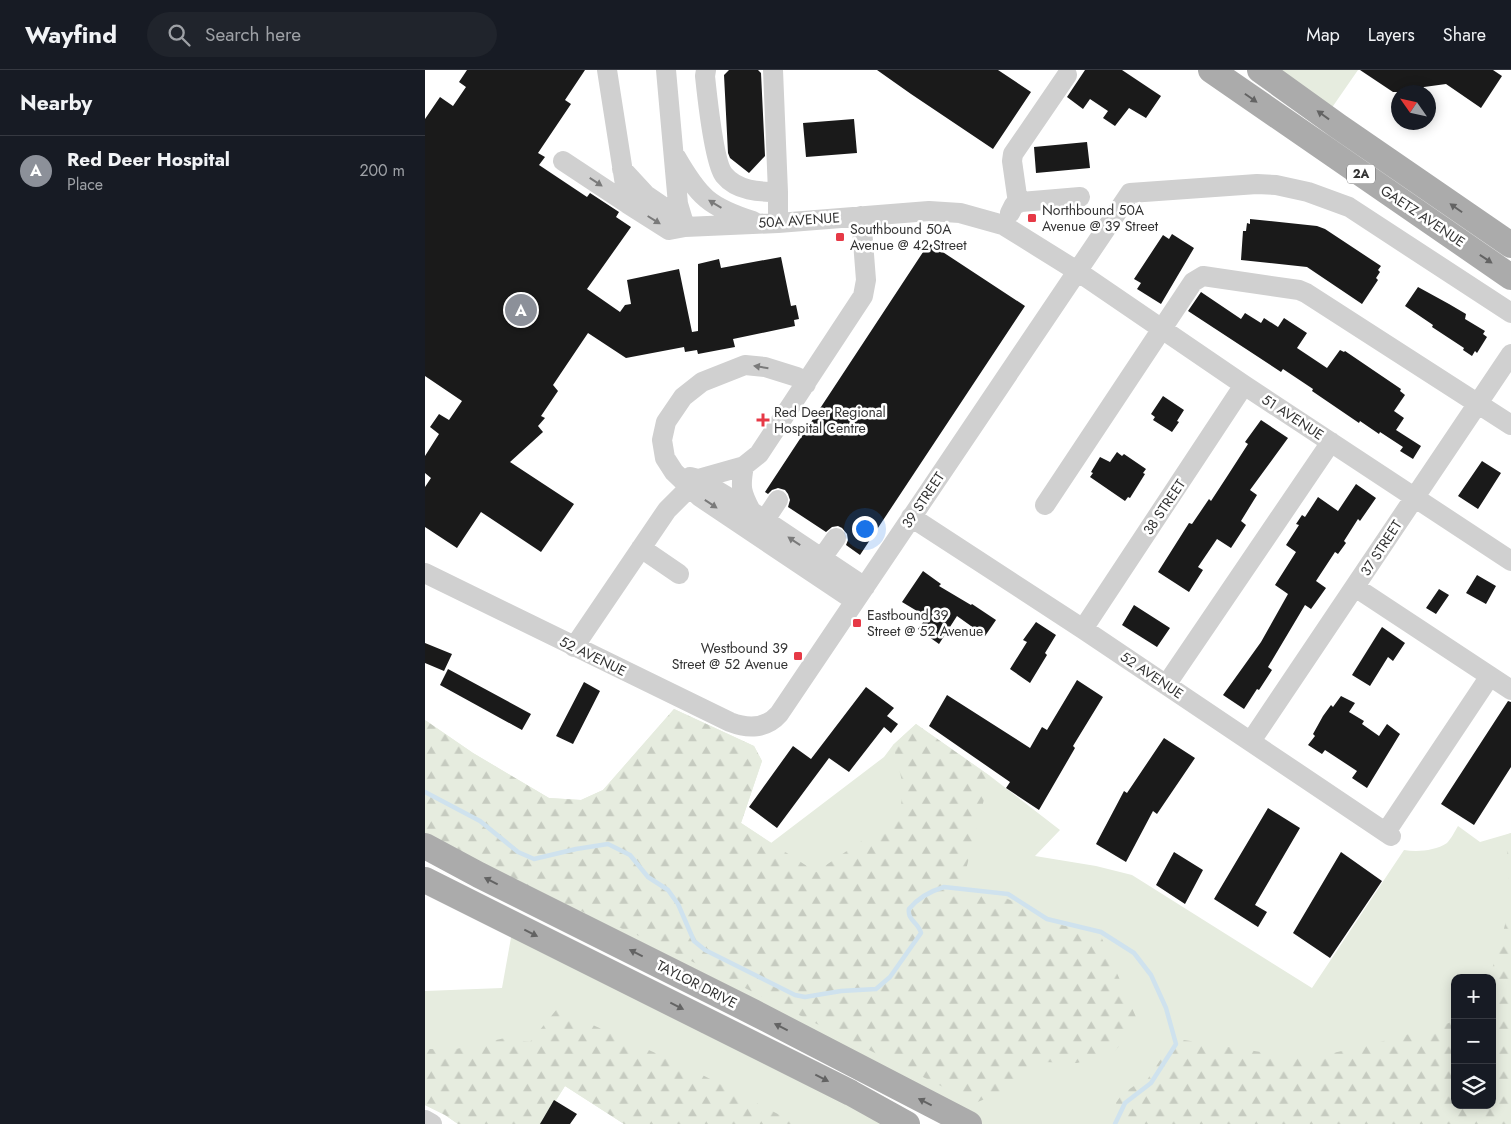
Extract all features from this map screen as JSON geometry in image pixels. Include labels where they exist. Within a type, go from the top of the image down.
[{"type":"main road","name":"GAETZ AVENUE","points":[[1211,70],[1511,277]]},
{"type":"main road","name":"GAETZ AVENUE","points":[[1260,70],[1511,246]]},
{"type":"main road","name":"TAYLOR DRIVE","points":[[425,846],[969,1124]]},
{"type":"main road","name":"TAYLOR DRIVE","points":[[425,880],[842,1088],[907,1124]]},
{"type":"street","points":[[607,70],[622,169],[635,197]]},
{"type":"street","points":[[666,70],[678,204],[685,227]]},
{"type":"street","points":[[706,70],[705,76],[717,158],[723,175],[737,185],[755,192],[778,192]]},
{"type":"street","points":[[673,151],[690,182],[703,197],[719,207],[769,223],[778,192],[773,70]]},
{"type":"street","points":[[1018,203],[1012,161],[1013,154],[1067,75]]},
{"type":"street","points":[[563,161],[635,197],[656,192],[667,184],[673,151]]},
{"type":"street","name":"39 STREET","points":[[763,725],[773,720],[779,714],[1129,194],[1257,184],[1277,185],[1325,197],[1359,212],[1511,313]]},
{"type":"street","name":"50A AVENUE","points":[[635,197],[669,230],[685,227],[937,211],[960,213],[1003,225],[1077,270]]},
{"type":"street","points":[[1003,225],[1011,210],[1018,203],[1081,198]]},
{"type":"street","points":[[574,647],[667,510],[694,483],[744,466],[759,454],[806,384],[863,296],[866,280],[861,216]]},
{"type":"street","name":"51 AVENUE","points":[[1077,270],[1245,385],[1511,562]]},
{"type":"street","points":[[1045,505],[1193,282],[1203,276],[1299,290],[1478,402],[1511,425]]},
{"type":"street","name":"37 STREET","points":[[1251,741],[1511,354]]},
{"type":"street","points":[[806,384],[797,378],[774,370],[745,365],[702,382],[683,397],[666,422],[662,440],[665,458],[674,472],[694,483],[700,497],[757,522],[860,594]]},
{"type":"street","name":"38 STREET","points":[[1083,629],[1245,385]]},
{"type":"street","points":[[1166,685],[1331,442]]},
{"type":"street","points":[[744,466],[741,486],[744,498],[757,522]]},
{"type":"street","points":[[757,522],[778,500]]},
{"type":"street","name":"52 AVENUE","points":[[911,517],[1083,629],[1388,834],[1490,676]]},
{"type":"street","points":[[816,565],[836,538]]},
{"type":"street","points":[[641,548],[679,574]]},
{"type":"street","name":"52 AVENUE","points":[[425,573],[730,722],[748,728],[763,725]]},
{"type":"street","points":[[1355,587],[1511,690]]},
{"type":"street","points":[[425,1120],[432,1124]]},
{"type":"green space","points":[[1281,70],[1358,70],[1331,109]]},
{"type":"green space","points":[[674,709],[754,746],[762,761],[741,823],[771,843],[884,757],[893,745],[916,724],[990,776],[1060,830],[1035,856],[1096,866],[1132,875],[1312,988],[1404,850],[1426,850],[1442,846],[1447,843],[1458,826],[1480,842],[1511,833],[1511,1124],[978,1124],[511,881],[425,720],[473,753],[549,798],[581,800],[603,790]]},
{"type":"green space","points":[[674,709],[754,746],[762,761],[741,823],[816,872],[901,814],[902,781],[893,745],[916,724],[990,776],[960,893],[994,893],[1017,903],[1044,921],[1100,934],[1139,1024],[1113,1053],[1077,1063],[1042,1062],[1013,1088],[975,1103],[653,942],[511,881],[425,835],[425,720],[473,753],[549,798],[581,800],[603,790]]},
{"type":"green space","points":[[1511,833],[1511,1124],[1122,1124],[1116,1103],[1122,1094],[1147,1080],[1167,1050],[1170,1041],[1184,1040],[1306,1059],[1369,1045],[1451,1021],[1451,1109],[1496,1109],[1496,974],[1490,974],[1510,904],[1506,835]]},
{"type":"green space","points":[[512,932],[888,1124],[624,1124],[565,1086],[541,1124],[458,1124],[425,1105],[425,991],[502,988]]},
{"type":"green space","points":[[557,1009],[689,1068],[797,1124],[624,1124],[565,1086],[541,1124],[458,1124],[425,1105],[425,1049],[456,1049],[505,1038],[530,1042]]},
{"type":"building","points":[[467,70],[585,70],[565,100],[571,104],[538,153],[545,157],[539,165],[587,197],[590,193],[619,212],[616,217],[631,227],[587,289],[620,312],[625,305],[631,304],[627,280],[679,269],[692,332],[698,331],[698,264],[719,259],[721,268],[781,257],[791,306],[796,305],[799,319],[794,320],[795,326],[733,339],[735,347],[698,354],[697,350],[685,352],[684,347],[626,358],[588,333],[553,385],[558,391],[541,416],[545,418],[538,426],[543,432],[510,462],[574,504],[541,552],[481,512],[457,548],[425,527],[425,487],[431,478],[425,473],[425,456],[439,434],[430,427],[439,414],[449,420],[462,401],[425,376],[425,119],[440,97],[453,106],[466,87],[459,82]]},
{"type":"building","points":[[729,70],[758,70],[761,73],[765,156],[749,173],[730,158],[728,153],[724,75]]},
{"type":"building","points":[[877,70],[998,70],[1031,92],[993,149]]},
{"type":"building","points":[[1085,70],[1122,70],[1161,96],[1146,118],[1129,108],[1115,126],[1103,118],[1108,111],[1090,99],[1083,109],[1067,97]]},
{"type":"building","points":[[1360,70],[1493,70],[1502,76],[1481,108],[1446,84],[1391,85],[1391,91]]},
{"type":"building","points":[[854,119],[857,153],[806,157],[803,123]]},
{"type":"building","points":[[1087,142],[1090,168],[1036,173],[1034,147]]},
{"type":"building","points":[[1250,219],[1317,226],[1325,229],[1381,266],[1376,278],[1378,280],[1362,304],[1307,267],[1241,260],[1243,231],[1246,231],[1247,223],[1250,224]]},
{"type":"building","points":[[1172,234],[1194,248],[1161,304],[1137,289],[1141,283],[1134,279],[1163,235],[1169,239]]},
{"type":"building","points":[[929,243],[1025,306],[860,555],[846,545],[848,540],[847,534],[842,528],[838,526],[832,527],[826,532],[788,507],[790,500],[785,490],[778,488],[768,494],[765,492]]},
{"type":"building","points":[[1418,287],[1466,314],[1465,319],[1485,331],[1483,334],[1487,337],[1477,353],[1475,351],[1472,356],[1463,350],[1464,348],[1405,306]]},
{"type":"building","points":[[1201,292],[1241,319],[1245,313],[1261,323],[1264,318],[1278,327],[1284,318],[1307,333],[1297,348],[1327,368],[1340,350],[1345,351],[1401,389],[1400,391],[1405,395],[1394,411],[1404,418],[1396,430],[1421,446],[1413,459],[1400,451],[1403,447],[1360,421],[1359,423],[1283,369],[1281,372],[1188,311]]},
{"type":"building","points":[[1163,396],[1184,410],[1172,432],[1153,420],[1155,417],[1151,414]]},
{"type":"building","points":[[1261,420],[1288,438],[1250,490],[1257,495],[1241,521],[1246,525],[1231,548],[1217,539],[1198,567],[1203,570],[1189,592],[1158,572],[1189,523],[1192,524],[1209,499],[1211,501],[1248,444],[1245,442]]},
{"type":"building","points":[[1117,452],[1122,456],[1124,454],[1146,469],[1143,473],[1145,474],[1130,498],[1128,497],[1125,501],[1090,477],[1100,457],[1110,462]]},
{"type":"building","points":[[1482,461],[1501,473],[1478,509],[1458,496]]},
{"type":"building","points":[[1356,484],[1376,498],[1360,521],[1358,519],[1344,541],[1346,543],[1338,554],[1335,552],[1316,581],[1326,588],[1311,609],[1305,605],[1268,667],[1272,670],[1244,709],[1223,695],[1261,642],[1288,594],[1275,585],[1296,552],[1286,545],[1299,525],[1296,524],[1302,515],[1305,517],[1318,497],[1338,511]]},
{"type":"building","points":[[923,571],[941,584],[939,586],[996,620],[985,636],[957,616],[939,644],[918,629],[927,617],[902,602]]},
{"type":"building","points":[[1477,575],[1496,586],[1486,604],[1466,593]]},
{"type":"building","points":[[1439,589],[1449,595],[1436,614],[1426,608]]},
{"type":"building","points":[[1134,605],[1170,628],[1157,647],[1122,625]]},
{"type":"building","points":[[1036,622],[1056,635],[1045,653],[1047,655],[1030,683],[1010,669],[1027,642],[1023,640]]},
{"type":"building","points":[[1382,627],[1405,643],[1393,661],[1388,657],[1370,686],[1352,675]]},
{"type":"building","points":[[425,643],[452,654],[444,671],[425,663]]},
{"type":"building","points":[[448,669],[531,714],[522,730],[440,685]]},
{"type":"building","points":[[1077,680],[1103,697],[1073,746],[1075,748],[1039,810],[1006,788],[1010,782],[929,726],[947,695],[1030,748],[1042,727],[1047,730]]},
{"type":"building","points":[[584,682],[600,691],[573,744],[556,736]]},
{"type":"building","points":[[866,687],[894,708],[887,716],[898,724],[891,733],[884,727],[849,772],[829,758],[777,828],[749,807],[793,746],[811,759]]},
{"type":"building","points":[[1341,696],[1355,703],[1349,712],[1364,721],[1362,724],[1379,736],[1387,724],[1400,734],[1367,788],[1352,778],[1357,771],[1325,750],[1322,754],[1308,745],[1315,736],[1313,734],[1323,716]]},
{"type":"building","points":[[1508,701],[1511,702],[1511,767],[1474,825],[1441,804]]},
{"type":"building","points":[[1164,738],[1195,758],[1157,814],[1153,811],[1126,862],[1096,844],[1124,791],[1127,793]]},
{"type":"building","points":[[1268,808],[1300,828],[1255,905],[1267,912],[1258,927],[1214,899]]},
{"type":"building","points":[[1174,852],[1203,870],[1185,904],[1156,885]]},
{"type":"building","points":[[1341,852],[1382,881],[1330,958],[1293,933]]},
{"type":"building","points":[[554,1100],[577,1114],[570,1124],[540,1124]]},
{"type":"waterway","points":[[425,792],[480,821],[518,852],[534,859],[608,844],[630,855],[648,877],[668,890],[678,904],[694,941],[705,950],[795,995],[805,997],[841,991],[876,989],[890,977],[921,933],[911,919],[909,909],[925,896],[944,887],[1008,894],[1047,919],[1101,932],[1134,953],[1151,975],[1166,1008],[1176,1044],[1151,1083],[1125,1103],[1115,1124]]},
{"type":"place","name":"Northbound 50A Avenue @ 39 Street","points":[[1032,218]]},
{"type":"place","name":"Southbound 50A Avenue @ 42 Street","points":[[840,237]]},
{"type":"place","name":"Red Deer Hospital","points":[[521,310]]},
{"type":"place","name":"Red Deer Regional Hospital Centre","points":[[763,420]]},
{"type":"place","name":"Eastbound 39 Street @ 52 Avenue","points":[[857,623]]},
{"type":"place","name":"Westbound 39 Street @ 52 Avenue","points":[[798,656]]}]
